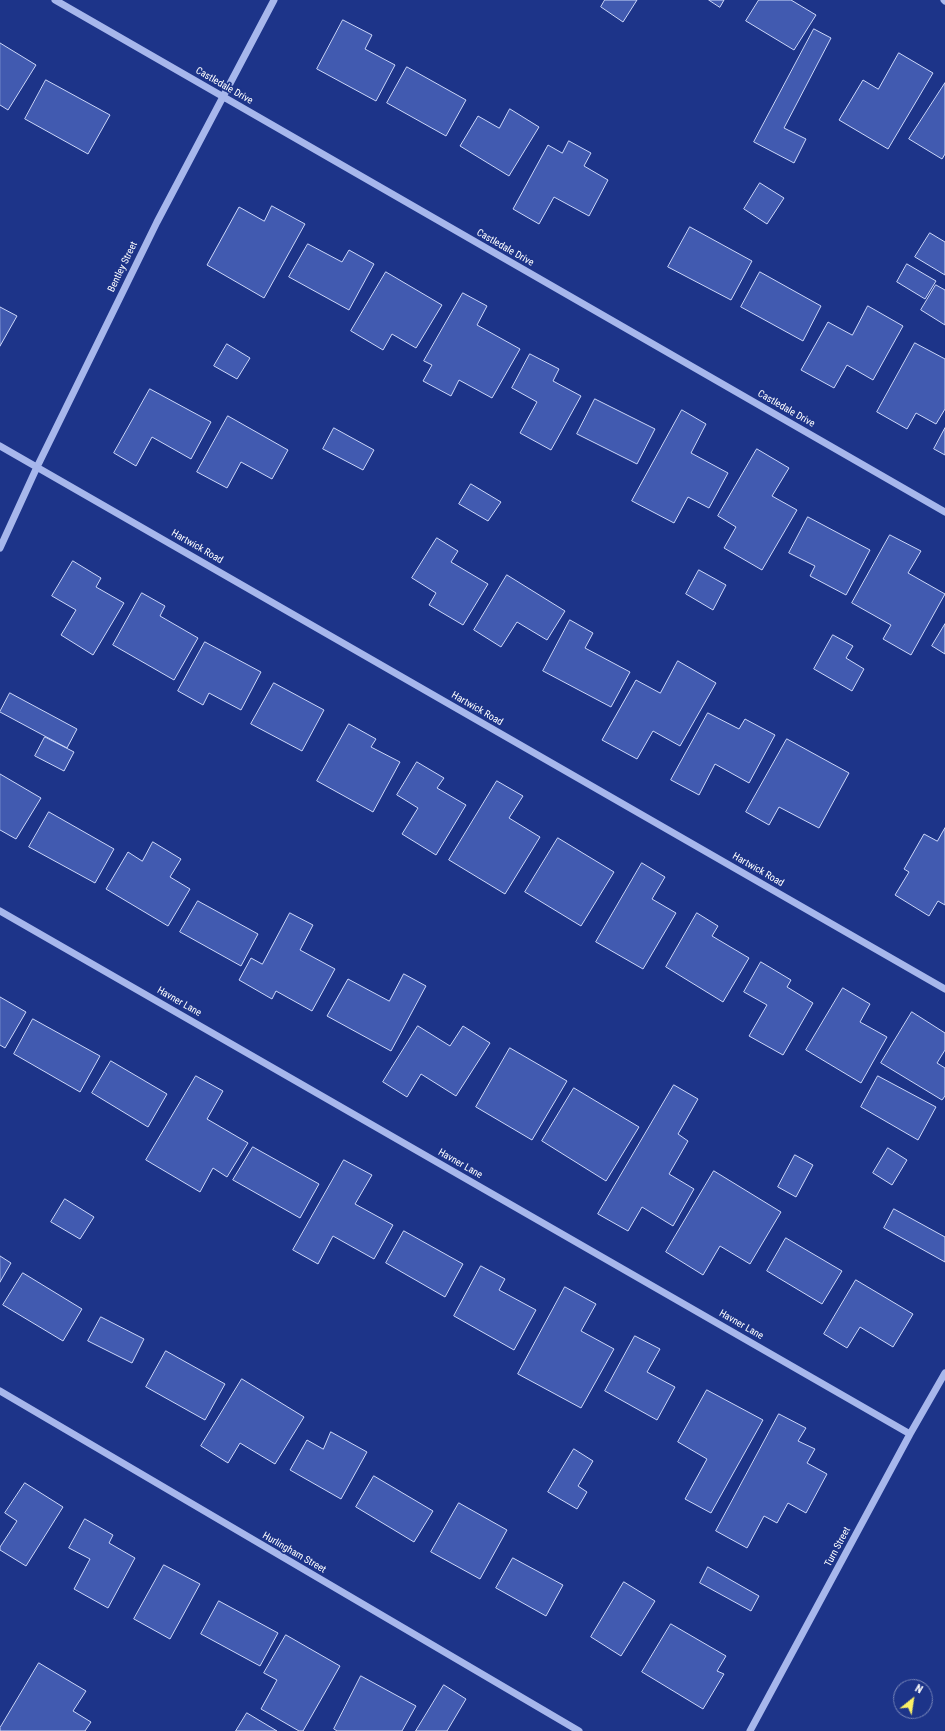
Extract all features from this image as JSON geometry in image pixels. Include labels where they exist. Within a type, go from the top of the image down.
[{"type":"street","name":"Castledale Drive","points":[[56,0],[945,512]]},
{"type":"street","name":"Bentley Street","points":[[0,548],[37,467],[157,222],[274,0]]},
{"type":"street","name":"Hartwick Road","points":[[0,446],[945,989]]},
{"type":"street","name":"Havner Lane","points":[[0,911],[910,1434]]},
{"type":"street","name":"Turn Street","points":[[750,1731],[910,1434],[945,1373]]},
{"type":"street","name":"Hurlingham Street","points":[[0,1391],[579,1731]]},
{"type":"building","points":[[605,0],[637,0],[623,22],[601,7]]},
{"type":"building","points":[[709,0],[724,0],[720,7]]},
{"type":"building","points":[[759,0],[791,0],[816,15],[794,50],[746,21]]},
{"type":"building","points":[[343,20],[372,35],[365,49],[395,65],[376,101],[317,69]]},
{"type":"building","points":[[814,29],[831,38],[784,128],[806,139],[794,163],[754,142]]},
{"type":"building","points":[[0,43],[36,65],[8,110],[0,105]]},
{"type":"building","points":[[899,53],[933,73],[888,149],[839,120],[863,80],[878,89]]},
{"type":"building","points":[[407,67],[466,100],[446,136],[387,103]]},
{"type":"building","points":[[46,80],[110,115],[88,154],[25,119]]},
{"type":"building","points":[[945,83],[945,154],[942,159],[909,139]]},
{"type":"building","points":[[510,109],[539,127],[509,176],[460,146],[478,116],[499,128]]},
{"type":"building","points":[[569,141],[591,153],[584,166],[608,180],[589,216],[554,197],[539,224],[513,209],[548,145],[562,153]]},
{"type":"building","points":[[760,183],[784,198],[767,224],[744,209]]},
{"type":"building","points":[[272,206],[305,224],[264,298],[207,265],[239,207],[264,221]]},
{"type":"building","points":[[690,227],[752,261],[731,300],[668,267]]},
{"type":"building","points":[[930,233],[945,242],[945,275],[915,257]]},
{"type":"building","points":[[308,244],[342,262],[349,250],[374,264],[349,310],[289,277]]},
{"type":"building","points":[[907,264],[936,281],[925,299],[897,282]]},
{"type":"building","points":[[386,272],[442,305],[416,348],[392,334],[383,350],[351,331]]},
{"type":"building","points":[[760,272],[821,306],[803,341],[741,307]]},
{"type":"building","points":[[936,285],[945,290],[945,325],[921,310]]},
{"type":"building","points":[[463,293],[487,306],[477,325],[520,349],[492,398],[459,380],[451,396],[423,381],[432,365],[424,361]]},
{"type":"building","points":[[868,306],[903,326],[873,380],[847,365],[834,388],[801,370],[828,322],[852,335]]},
{"type":"building","points":[[0,307],[17,316],[0,346]]},
{"type":"building","points":[[915,343],[945,359],[945,409],[936,424],[916,413],[907,429],[877,412]]},
{"type":"building","points":[[227,344],[250,358],[237,379],[214,366]]},
{"type":"building","points":[[530,354],[559,369],[553,381],[581,396],[551,450],[520,433],[537,402],[512,388]]},
{"type":"building","points":[[150,389],[211,422],[191,459],[152,437],[136,466],[114,453]]},
{"type":"building","points":[[595,399],[655,429],[637,464],[577,434]]},
{"type":"building","points":[[682,410],[706,424],[691,453],[728,473],[709,508],[688,497],[674,523],[632,501]]},
{"type":"building","points":[[228,416],[288,450],[272,479],[241,462],[227,488],[197,472]]},
{"type":"building","points":[[334,428],[374,450],[363,470],[323,449]]},
{"type":"building","points":[[945,428],[945,455],[934,449]]},
{"type":"building","points":[[757,449],[789,468],[772,496],[797,510],[762,570],[724,548],[736,527],[718,516]]},
{"type":"building","points":[[471,484],[501,502],[488,521],[459,504]]},
{"type":"building","points":[[808,517],[870,550],[846,595],[810,576],[815,566],[789,553]]},
{"type":"building","points":[[890,535],[921,551],[908,573],[945,594],[911,655],[883,639],[891,625],[852,603]]},
{"type":"building","points":[[437,538],[458,551],[451,562],[488,584],[463,625],[429,605],[436,593],[412,578]]},
{"type":"building","points":[[73,561],[101,578],[96,587],[124,603],[93,655],[61,635],[76,610],[52,596]]},
{"type":"building","points":[[699,570],[726,585],[713,610],[686,594]]},
{"type":"building","points":[[507,575],[565,611],[547,640],[517,622],[501,647],[474,630]]},
{"type":"building","points":[[142,593],[165,606],[160,616],[198,638],[174,680],[113,645]]},
{"type":"building","points":[[570,620],[593,633],[585,648],[630,672],[611,707],[543,671]]},
{"type":"building","points":[[945,624],[945,654],[932,646]]},
{"type":"building","points":[[833,635],[853,646],[846,658],[864,669],[852,691],[814,669]]},
{"type":"building","points":[[205,642],[261,672],[241,710],[209,693],[203,705],[178,691]]},
{"type":"building","points":[[678,661],[716,683],[680,746],[653,731],[637,759],[602,740],[636,680],[660,693]]},
{"type":"building","points":[[274,683],[324,710],[302,751],[251,724]]},
{"type":"building","points":[[10,693],[77,729],[67,748],[0,712]]},
{"type":"building","points":[[708,713],[739,729],[745,719],[775,735],[749,783],[715,764],[699,795],[671,780]]},
{"type":"building","points":[[349,724],[376,739],[371,747],[400,762],[373,812],[317,781]]},
{"type":"building","points":[[45,737],[74,752],[64,771],[35,756]]},
{"type":"building","points":[[787,739],[849,773],[819,828],[779,807],[769,825],[746,812]]},
{"type":"building","points":[[417,762],[444,778],[437,788],[466,805],[436,855],[402,834],[418,808],[397,795]]},
{"type":"building","points":[[0,774],[41,798],[16,839],[0,830]]},
{"type":"building","points":[[497,781],[523,796],[509,818],[540,837],[505,894],[449,860]]},
{"type":"building","points":[[49,812],[114,849],[95,883],[29,847]]},
{"type":"building","points":[[945,828],[945,905],[938,901],[929,916],[895,895],[909,872],[904,869],[924,834],[937,841]]},
{"type":"building","points":[[558,838],[614,872],[581,926],[525,892]]},
{"type":"building","points":[[153,842],[181,859],[170,877],[190,889],[168,926],[106,889],[128,852],[142,861]]},
{"type":"building","points":[[642,863],[665,877],[652,899],[676,913],[643,969],[596,942]]},
{"type":"building","points":[[198,901],[258,934],[241,966],[180,932]]},
{"type":"building","points":[[290,913],[313,925],[300,950],[335,969],[312,1011],[276,991],[272,999],[239,980],[251,958],[262,964]]},
{"type":"building","points":[[697,913],[718,926],[712,936],[749,958],[723,1002],[666,967]]},
{"type":"building","points":[[761,962],[791,980],[787,987],[813,1003],[783,1055],[749,1036],[767,1005],[744,992]]},
{"type":"building","points":[[404,974],[426,986],[391,1051],[327,1016],[348,979],[389,1001]]},
{"type":"building","points":[[843,988],[870,1004],[860,1022],[887,1037],[861,1083],[806,1050]]},
{"type":"building","points":[[0,997],[26,1012],[5,1048],[0,1045]]},
{"type":"building","points":[[912,1012],[945,1033],[945,1050],[937,1063],[945,1068],[945,1096],[942,1100],[881,1063]]},
{"type":"building","points":[[33,1019],[100,1056],[80,1092],[14,1054]]},
{"type":"building","points":[[418,1026],[450,1046],[463,1026],[490,1043],[456,1096],[421,1074],[407,1097],[383,1082]]},
{"type":"building","points":[[510,1048],[567,1081],[532,1140],[476,1107]]},
{"type":"building","points":[[111,1061],[167,1094],[148,1127],[92,1093]]},
{"type":"building","points":[[196,1076],[223,1091],[207,1119],[248,1143],[227,1177],[213,1168],[200,1192],[146,1160]]},
{"type":"building","points":[[878,1076],[936,1107],[918,1140],[861,1107]]},
{"type":"building","points":[[674,1085],[698,1099],[678,1134],[688,1141],[669,1174],[694,1189],[673,1226],[642,1207],[628,1231],[598,1214]]},
{"type":"building","points":[[574,1088],[639,1127],[606,1181],[542,1141]]},
{"type":"building","points":[[253,1147],[319,1184],[300,1218],[233,1180]]},
{"type":"building","points":[[888,1148],[907,1160],[892,1185],[873,1173]]},
{"type":"building","points":[[795,1155],[813,1165],[796,1197],[778,1187]]},
{"type":"building","points":[[344,1160],[372,1175],[355,1204],[393,1225],[374,1259],[333,1236],[318,1264],[293,1250]]},
{"type":"building","points":[[714,1171],[781,1212],[750,1264],[720,1246],[703,1275],[666,1252]]},
{"type":"building","points":[[65,1199],[94,1217],[80,1239],[51,1222]]},
{"type":"building","points":[[894,1209],[945,1237],[945,1262],[884,1228]]},
{"type":"building","points":[[404,1231],[463,1264],[445,1297],[386,1263]]},
{"type":"building","points":[[786,1238],[842,1271],[822,1304],[767,1271]]},
{"type":"building","points":[[0,1256],[11,1263],[0,1282]]},
{"type":"building","points":[[481,1266],[505,1279],[499,1290],[536,1310],[514,1350],[454,1316]]},
{"type":"building","points":[[23,1273],[82,1309],[63,1341],[3,1305]]},
{"type":"building","points":[[856,1280],[913,1314],[893,1347],[860,1327],[847,1348],[824,1334]]},
{"type":"building","points":[[565,1287],[596,1304],[581,1331],[614,1349],[581,1408],[518,1374]]},
{"type":"building","points":[[101,1317],[144,1339],[132,1363],[88,1341]]},
{"type":"building","points":[[635,1336],[660,1349],[647,1372],[675,1387],[657,1420],[605,1391]]},
{"type":"building","points":[[166,1351],[225,1384],[205,1420],[146,1387]]},
{"type":"building","points":[[242,1379],[304,1417],[275,1464],[240,1443],[228,1463],[201,1446]]},
{"type":"building","points":[[707,1390],[763,1420],[711,1513],[685,1499],[707,1459],[678,1442]]},
{"type":"building","points":[[779,1414],[806,1428],[798,1441],[815,1449],[807,1463],[827,1474],[806,1513],[788,1503],[777,1523],[764,1516],[747,1548],[716,1531]]},
{"type":"building","points":[[331,1432],[367,1452],[341,1499],[290,1470],[307,1440],[323,1449]]},
{"type":"building","points":[[574,1449],[593,1461],[578,1486],[587,1492],[577,1509],[548,1492]]},
{"type":"building","points":[[374,1476],[433,1511],[414,1542],[356,1507]]},
{"type":"building","points":[[25,1483],[63,1507],[26,1566],[0,1550],[0,1547],[17,1521],[5,1513]]},
{"type":"building","points":[[459,1503],[507,1530],[480,1579],[431,1552]]},
{"type":"building","points":[[85,1519],[113,1535],[109,1543],[135,1558],[108,1608],[74,1589],[90,1559],[69,1548]]},
{"type":"building","points":[[513,1558],[563,1585],[546,1616],[496,1588]]},
{"type":"building","points":[[164,1565],[200,1584],[170,1639],[134,1619]]},
{"type":"building","points":[[708,1567],[759,1596],[751,1611],[700,1583]]},
{"type":"building","points":[[624,1582],[655,1601],[621,1656],[591,1637]]},
{"type":"building","points":[[219,1601],[278,1633],[260,1666],[201,1634]]},
{"type":"building","points":[[671,1624],[726,1656],[717,1671],[724,1674],[703,1709],[642,1672]]},
{"type":"building","points":[[286,1635],[340,1666],[303,1731],[299,1731],[261,1709],[277,1680],[264,1673]]},
{"type":"building","points":[[39,1663],[86,1691],[73,1711],[91,1722],[85,1731],[0,1731],[0,1728]]},
{"type":"building","points":[[361,1676],[416,1706],[402,1731],[337,1731],[334,1729]]},
{"type":"building","points":[[444,1685],[466,1699],[447,1731],[416,1731]]},
{"type":"building","points":[[247,1713],[277,1731],[236,1731]]}]
